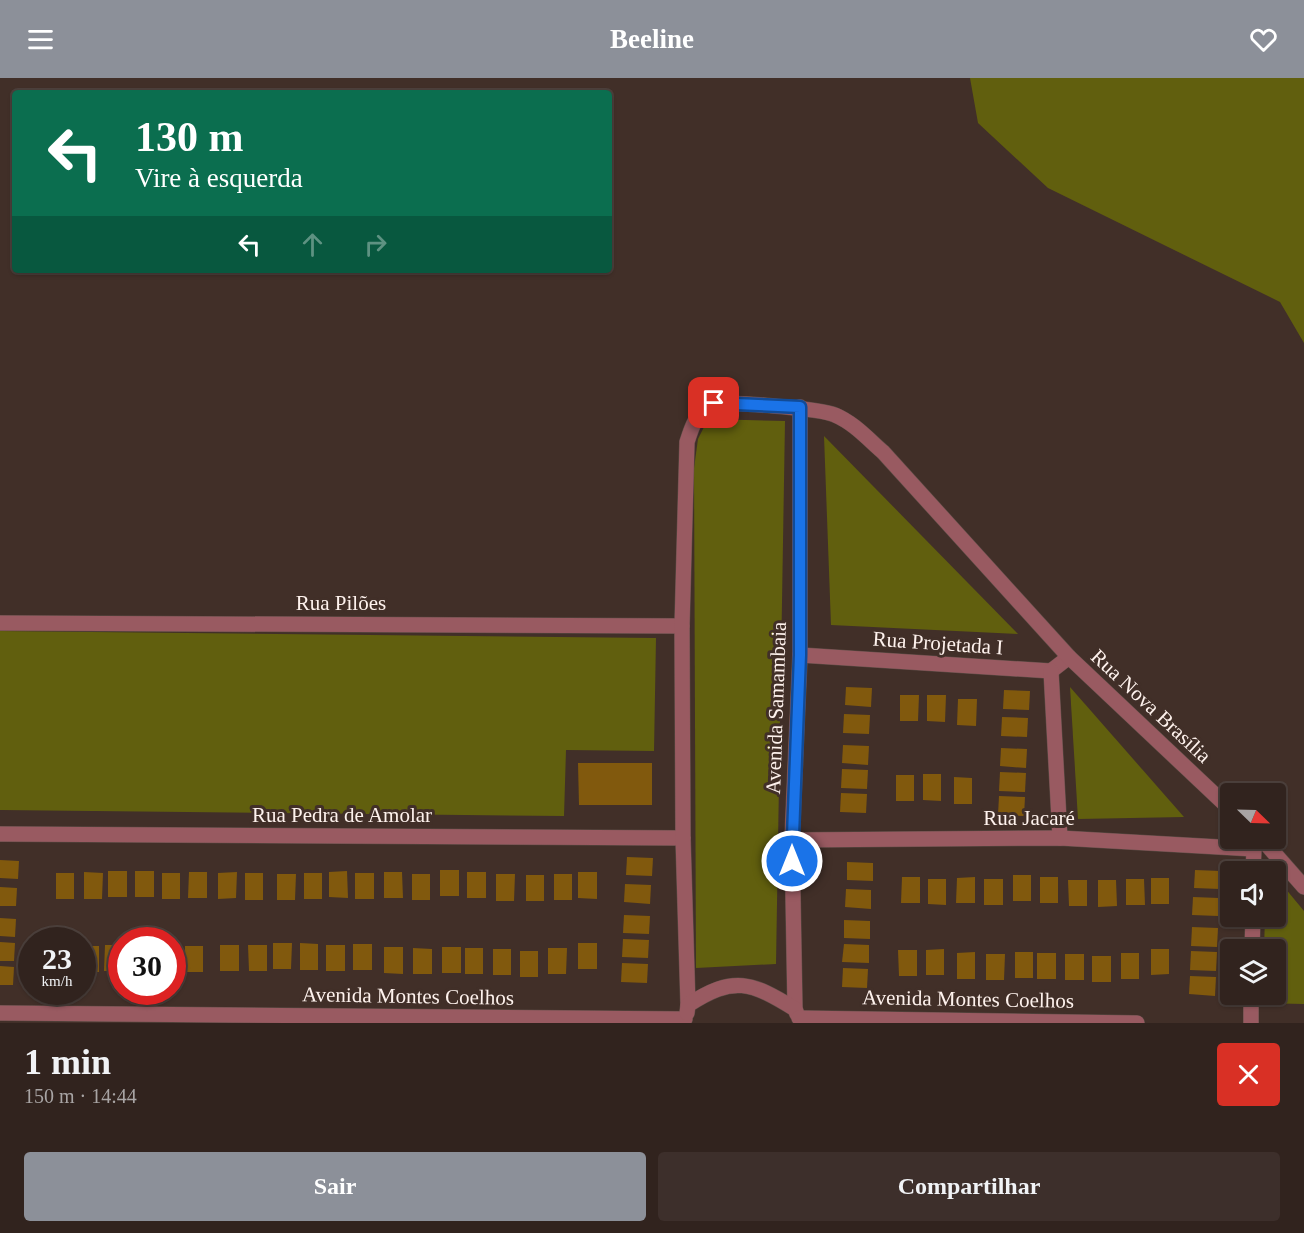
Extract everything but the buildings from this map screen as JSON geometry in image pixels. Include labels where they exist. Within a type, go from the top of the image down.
[{"type":"street","name":"Rua Nova Brasília","points":[[682,626],[687,442],[699,413],[714,403],[800,407],[835,415],[860,431],[883,452],[1069,657],[1220,800]]},
{"type":"street","name":"Avenida Samambaia","points":[[798,1017],[792,840],[800,655],[800,407]]},
{"type":"street","name":"Rua Pilões","points":[[0,623],[682,626]]},
{"type":"street","points":[[682,626],[686,1016]]},
{"type":"street","name":"Rua Projetada I","points":[[800,655],[1051,671]]},
{"type":"street","points":[[1060,838],[1051,671],[1069,657]]},
{"type":"street","name":"Rua Pedra de Amolar","points":[[0,834],[683,838]]},
{"type":"street","name":"Rua Jacaré","points":[[792,840],[1060,838],[1220,841]]},
{"type":"street","points":[[1265,849],[1304,887]]},
{"type":"street","points":[[686,1016],[705,994],[724,986],[737,984],[766,991],[798,1017]]},
{"type":"street","points":[[1251,1005],[1251,1023]]},
{"type":"street","name":"Avenida Montes Coelhos","points":[[0,1013],[131,1018],[686,1016]]},
{"type":"street","name":"Avenida Montes Coelhos","points":[[798,1017],[1137,1023]]},
{"type":"shaded area","points":[[970,78],[1304,78],[1304,343],[1280,302],[1048,188],[978,123]]},
{"type":"shaded area","points":[[708,419],[785,421],[776,964],[696,968],[694,468],[698,439]]},
{"type":"shaded area","points":[[824,436],[1018,634],[831,625]]},
{"type":"shaded area","points":[[0,631],[656,638],[654,751],[566,750],[564,816],[0,810]]},
{"type":"shaded area","points":[[1070,687],[1184,817],[1078,819]]},
{"type":"shaded area","points":[[1286,889],[1304,911],[1304,1004],[1286,1004],[1286,939],[1264,939],[1265,927],[1286,927]]},
{"type":"route","points":[[714,403],[800,407],[800,655],[792,861]]}]
